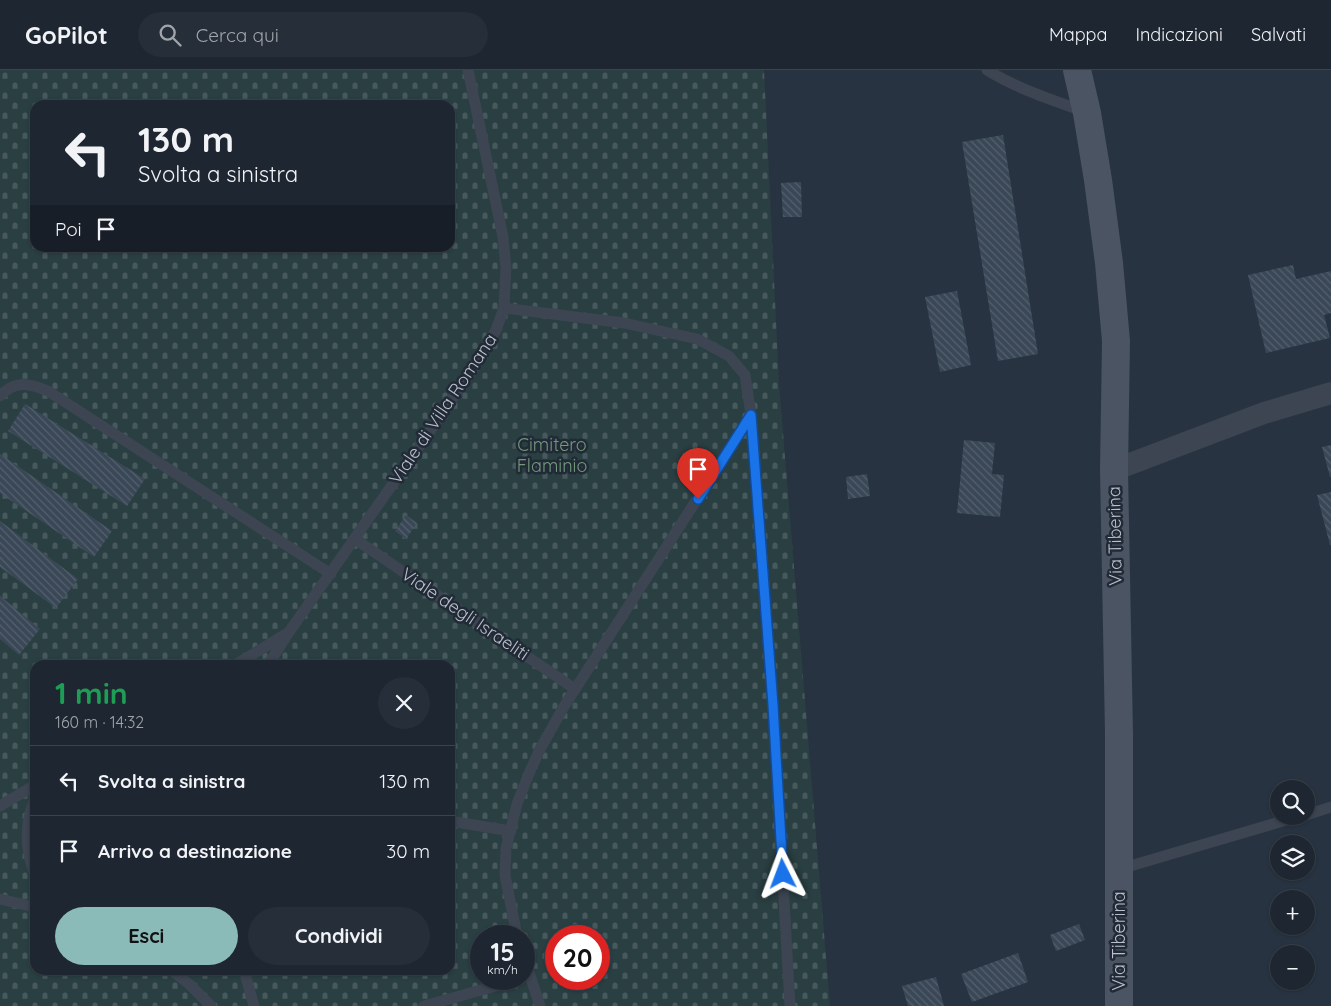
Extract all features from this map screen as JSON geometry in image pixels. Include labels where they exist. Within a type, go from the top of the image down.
[{"type":"main road","name":"Via Tiberina","points":[[1076,70],[1087,113],[1109,263],[1116,341],[1114,470],[1119,733],[1119,1006]]},
{"type":"street","points":[[1114,470],[1264,413],[1331,393]]},
{"type":"lane","name":"Viale di Villa Romana","points":[[271,660],[474,368],[496,330],[504,308],[506,268],[504,237],[468,70]]},
{"type":"lane","points":[[987,70],[1042,97],[1087,113]]},
{"type":"lane","points":[[504,308],[624,323],[697,339],[729,356],[744,375],[751,415],[773,705],[790,1006]]},
{"type":"lane","points":[[0,396],[10,387],[18,385],[29,384],[48,390],[331,574]]},
{"type":"lane","points":[[515,925],[505,876],[506,848],[517,804],[539,751],[550,728],[751,415]]},
{"type":"lane","name":"Viale degli Israeliti","points":[[355,539],[575,689]]},
{"type":"lane","name":"Viale di Villa Romana","points":[[243,660],[289,632]]},
{"type":"lane","points":[[0,806],[30,788]]},
{"type":"lane","points":[[1315,812],[1331,807]]},
{"type":"lane","points":[[30,812],[26,838],[30,859]]},
{"type":"lane","points":[[455,822],[511,831]]},
{"type":"lane","points":[[1119,869],[1270,825]]},
{"type":"lane","points":[[0,899],[30,906]]},
{"type":"lane","points":[[177,975],[211,1006]]},
{"type":"lane","points":[[245,975],[254,1006]]},
{"type":"lane","points":[[424,1006],[482,990]]},
{"type":"lane","points":[[531,990],[540,1006]]},
{"type":"green space","name":"Cimitero Flaminio","points":[[0,70],[764,70],[779,384],[830,1006],[0,1006]]},
{"type":"building","points":[[1003,135],[1038,354],[998,361],[962,142]]},
{"type":"building","points":[[801,182],[802,217],[783,217],[781,183]]},
{"type":"building","points":[[1293,265],[1296,279],[1331,271],[1331,313],[1324,315],[1330,338],[1266,353],[1248,275]]},
{"type":"building","points":[[957,291],[971,365],[940,372],[925,297]]},
{"type":"building","points":[[25,404],[145,479],[127,506],[8,431]]},
{"type":"building","points":[[964,440],[995,443],[992,474],[1004,475],[1000,517],[957,513]]},
{"type":"building","points":[[1331,445],[1331,477],[1330,477],[1322,447]]},
{"type":"building","points":[[0,454],[112,531],[94,557],[0,493]]},
{"type":"building","points":[[867,474],[870,496],[848,499],[846,477]]},
{"type":"building","points":[[1331,492],[1331,545],[1330,545],[1317,495]]},
{"type":"building","points":[[406,515],[417,523],[406,539],[395,531]]},
{"type":"building","points":[[0,521],[78,579],[56,608],[0,567]]},
{"type":"building","points":[[0,596],[40,629],[19,655],[0,639]]},
{"type":"building","points":[[1079,924],[1085,940],[1056,951],[1050,935]]},
{"type":"building","points":[[1018,953],[1028,982],[972,1002],[961,974]]},
{"type":"building","points":[[936,977],[944,1006],[908,1006],[902,986]]},
{"type":"route","points":[[698,499],[751,415],[773,705],[783,874]]}]
